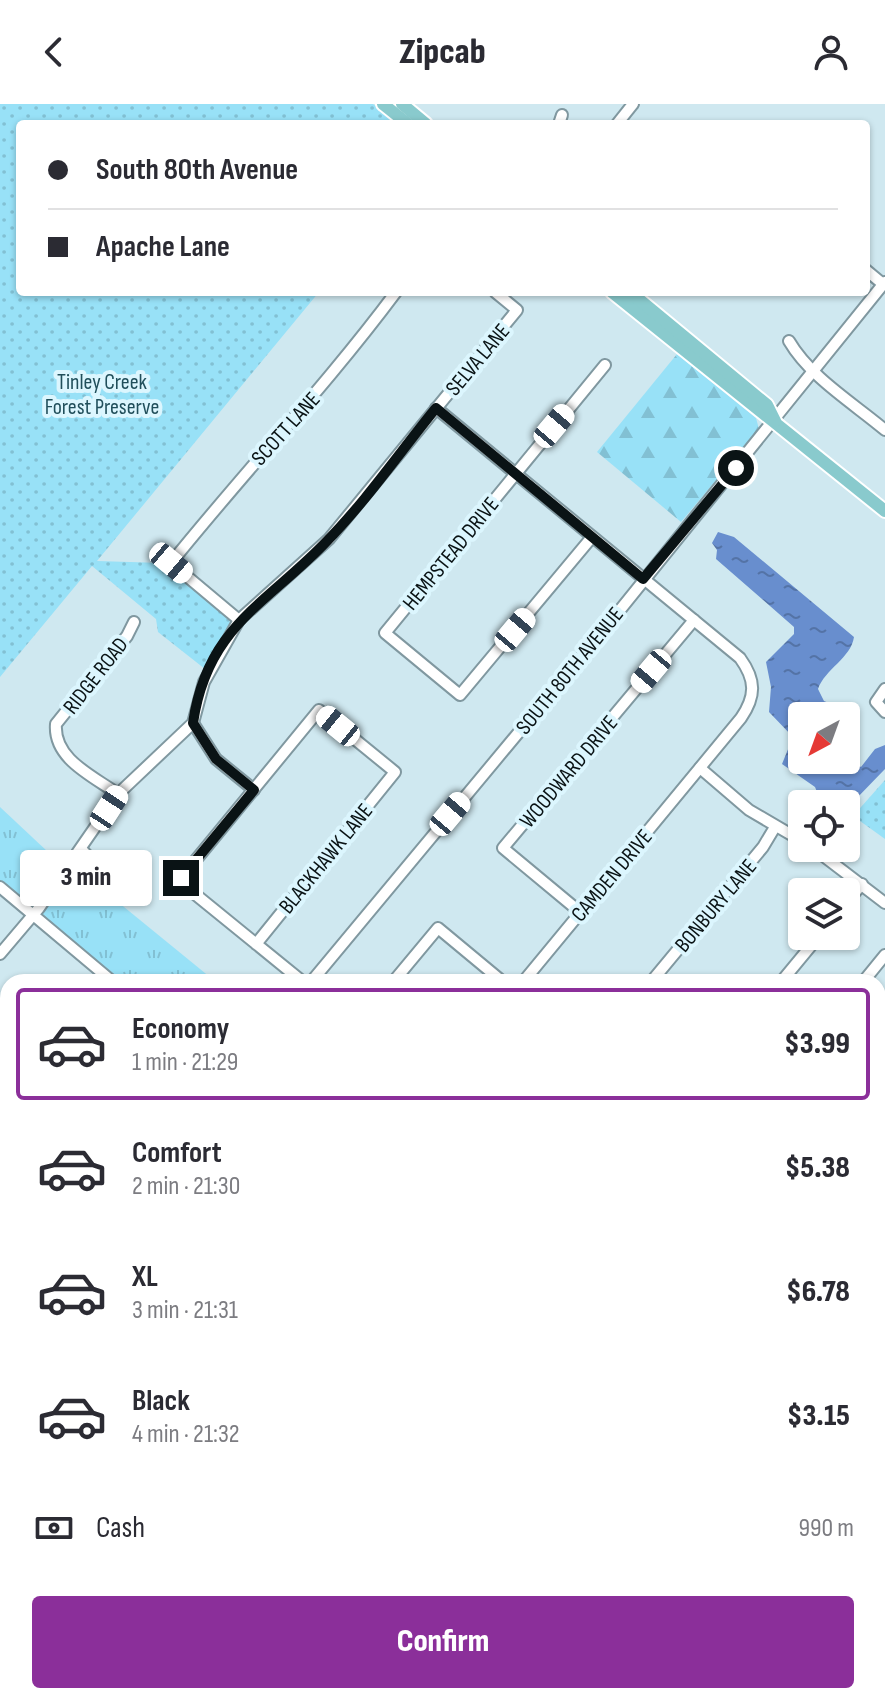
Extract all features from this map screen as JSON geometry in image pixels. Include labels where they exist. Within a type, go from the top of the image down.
[{"type":"main road","points":[[383,104],[403,120]]},
{"type":"main road","points":[[402,104],[421,120]]},
{"type":"main road","points":[[617,296],[761,415],[775,421],[885,511]]},
{"type":"main road","points":[[635,296],[767,405],[775,421]]},
{"type":"street","points":[[620,120],[633,104]]},
{"type":"street","points":[[870,275],[883,291]]},
{"type":"street","name":"SOUTH 80TH AVENUE","points":[[318,974],[883,291]]},
{"type":"street","name":"SCOTT LANE","points":[[239,620],[171,563],[243,474],[346,359],[393,296]]},
{"type":"street","name":"SELVA LANE","points":[[193,723],[204,682],[239,620],[329,539],[517,310],[500,296]]},
{"type":"street","points":[[789,341],[814,371],[885,430]]},
{"type":"street","name":"HEMPSTEAD DRIVE","points":[[592,537],[460,695],[385,633],[605,365]]},
{"type":"street","points":[[436,408],[694,620]]},
{"type":"street","name":"CAMDEN DRIVE","points":[[530,974],[746,710],[753,689],[749,670],[740,658],[694,620]]},
{"type":"street","name":"WOODWARD DRIVE","points":[[580,912],[503,848],[694,620]]},
{"type":"street","name":"RIDGE ROAD","points":[[118,794],[63,753],[55,736],[56,724],[127,636],[134,622]]},
{"type":"street","points":[[885,689],[876,702],[885,712]]},
{"type":"street","name":"BLACKHAWK LANE","points":[[254,790],[319,710],[395,772],[256,944]]},
{"type":"street","points":[[0,954],[34,915],[82,850],[118,794],[193,723],[216,759],[254,790],[181,878],[293,974]]},
{"type":"street","points":[[700,768],[788,834]]},
{"type":"street","name":"BONBURY LANE","points":[[658,974],[763,847],[775,827]]},
{"type":"street","points":[[82,850],[118,887]]},
{"type":"street","points":[[832,862],[885,903]]},
{"type":"street","points":[[0,887],[104,974]]},
{"type":"street","points":[[400,974],[438,928],[493,974]]},
{"type":"street","points":[[788,974],[807,950]]},
{"type":"street","points":[[870,974],[885,955]]},
{"type":"green space","name":"Tinley Creek Forest Preserve","points":[[0,104],[373,104],[393,120],[16,120],[16,296],[316,296],[97,561],[163,563],[166,571],[183,579],[229,617],[230,623],[205,669],[158,632],[156,619],[92,566],[0,677]]},
{"type":"green space","points":[[677,354],[756,418],[759,429],[681,522],[597,452]]},
{"type":"green space","points":[[885,780],[885,839],[860,821],[860,808]]},
{"type":"green space","points":[[0,807],[64,867],[32,909],[0,882]]},
{"type":"green space","points":[[75,867],[206,974],[108,974],[42,918],[42,910]]},
{"type":"water","points":[[718,532],[734,537],[854,637],[848,651],[818,689],[826,702],[788,702],[788,732],[769,712],[771,687],[766,662],[794,634],[794,627],[716,559],[717,550],[712,543]]},
{"type":"water","points":[[885,745],[885,769],[860,795],[860,790],[816,790],[796,774],[860,774],[860,766],[875,749]]},
{"type":"water","points":[[788,749],[788,768],[782,764]]},
{"type":"route","points":[[181,878],[254,790],[205,747],[193,723],[199,694],[227,637],[249,610],[308,561],[329,539],[436,408],[643,579],[736,468]]}]
